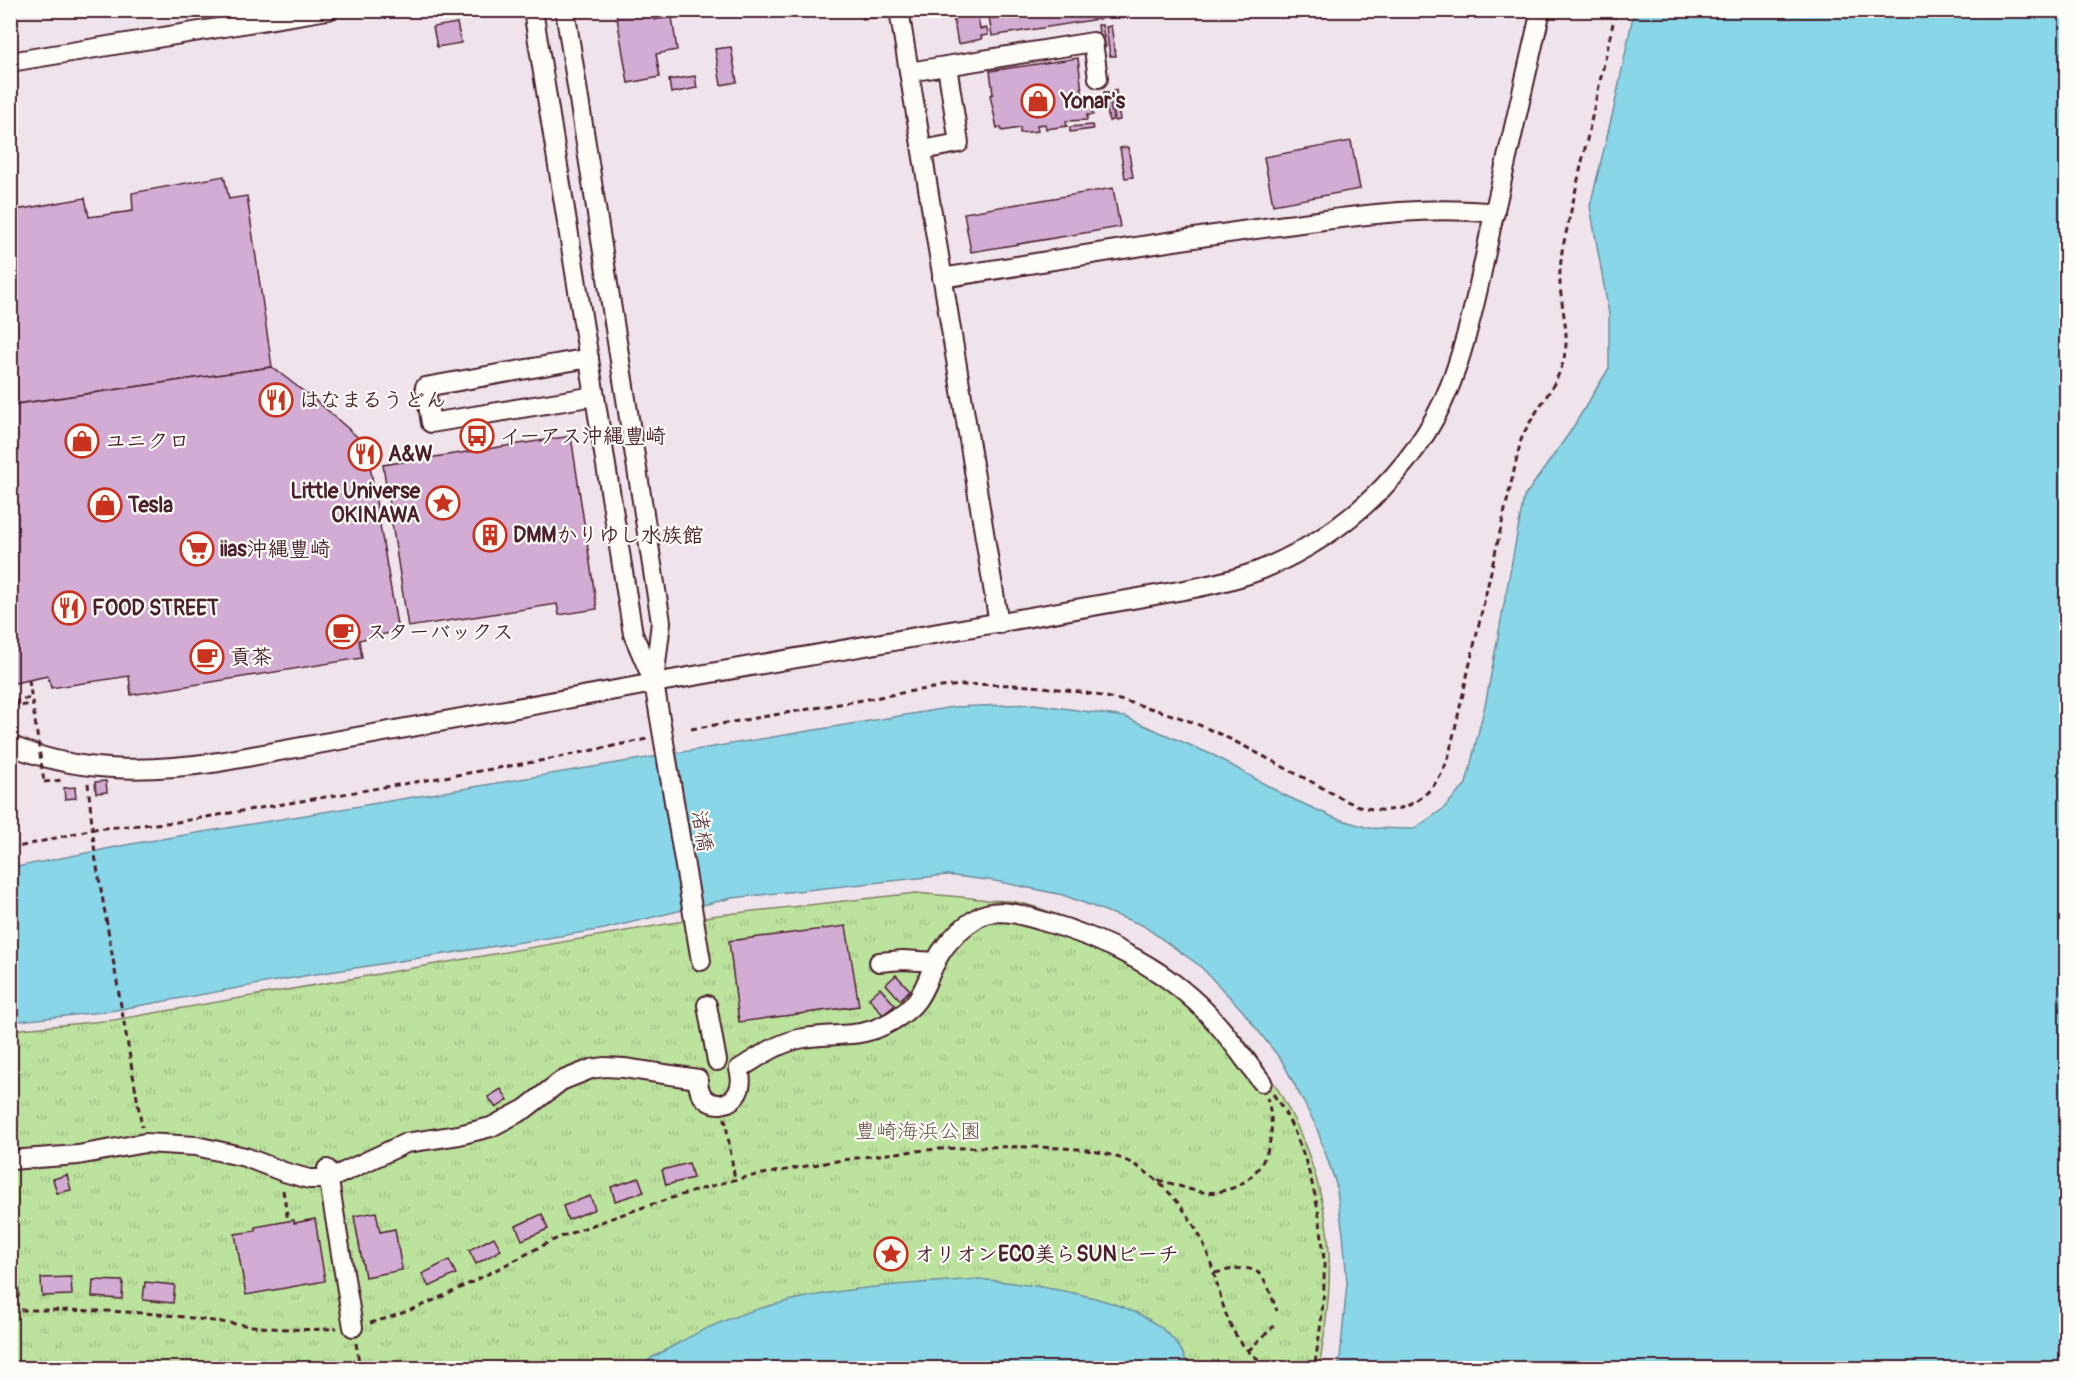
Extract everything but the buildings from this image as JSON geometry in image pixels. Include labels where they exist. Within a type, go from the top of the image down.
[{"type":"street","points":[[10,62],[238,18],[328,10]]},
{"type":"street","points":[[533,10],[633,634],[654,683]]},
{"type":"street","points":[[565,10],[661,622],[654,683]]},
{"type":"street","points":[[899,10],[999,624]]},
{"type":"street","points":[[10,745],[33,755],[87,767],[148,769],[219,762],[1184,590],[1238,577],[1285,558],[1348,519],[1376,495],[1420,442],[1445,397],[1456,369],[1475,304],[1541,10]]},
{"type":"street","points":[[909,72],[1093,42],[1098,78]]},
{"type":"street","points":[[922,150],[959,143],[947,66]]},
{"type":"street","points":[[942,278],[1314,221],[1424,210],[1460,209],[1495,213]]},
{"type":"street","points":[[589,358],[425,387],[431,423],[595,396]]},
{"type":"street","name":"渚橋","points":[[654,683],[701,961]]},
{"type":"street","points":[[739,1069],[774,1047],[790,1041],[806,1037],[849,1036],[871,1032],[891,1022],[908,1011],[920,998],[942,952],[966,926],[984,913],[1003,912],[1063,926],[1125,953],[1151,968],[1193,1000],[1216,1023],[1262,1082]]},
{"type":"street","points":[[879,962],[903,960],[936,962]]},
{"type":"street","points":[[707,1005],[717,1061]]},
{"type":"street","points":[[717,1061],[735,1065],[741,1077],[740,1088],[730,1102],[723,1105],[704,1098],[698,1084],[698,1079],[706,1066],[717,1061]]},
{"type":"street","points":[[10,1160],[78,1155],[145,1143],[196,1146],[244,1157],[309,1179],[328,1174],[405,1143],[459,1135],[491,1127],[525,1109],[561,1081],[591,1069],[624,1068],[698,1079]]},
{"type":"street","points":[[328,1174],[353,1327]]},
{"type":"path","points":[[29,680],[44,782]]},
{"type":"path","points":[[29,698],[17,701],[18,706],[33,704]]},
{"type":"path","points":[[10,849],[93,830],[177,822],[545,760],[647,739]]},
{"type":"path","points":[[87,767],[95,855],[145,1143]]},
{"type":"path","points":[[10,1310],[88,1310],[167,1315],[285,1329],[321,1330],[353,1327],[415,1309],[560,1237],[656,1204],[735,1180],[826,1162],[931,1149],[1001,1146],[1096,1151],[1125,1160],[1158,1180],[1188,1190],[1217,1192],[1242,1184],[1263,1163],[1271,1143],[1273,1122],[1262,1082]]},
{"type":"path","points":[[1262,1082],[1279,1101],[1298,1142],[1307,1167],[1319,1217],[1324,1264],[1321,1329],[1314,1368]]},
{"type":"path","points":[[723,1105],[735,1180]]},
{"type":"path","points":[[284,1172],[282,1186],[288,1221]]},
{"type":"path","points":[[1158,1180],[1196,1227],[1215,1273],[1227,1320],[1236,1336],[1248,1351],[1275,1368]]},
{"type":"path","points":[[1215,1273],[1239,1268],[1256,1270],[1263,1276],[1277,1311]]},
{"type":"path","points":[[1248,1351],[1274,1326]]},
{"type":"path","points":[[353,1327],[360,1368]]},
{"type":"green space","name":"豊崎海浜公園","points":[[916,893],[1016,902],[1080,923],[1128,944],[1163,963],[1200,993],[1225,1018],[1269,1075],[1287,1106],[1314,1172],[1327,1226],[1329,1247],[1329,1287],[1319,1368],[11,1368],[11,1030],[114,1020],[718,915]]},
{"type":"water","points":[[1634,11],[2066,11],[2066,1368],[1339,1368],[1347,1283],[1336,1184],[1316,1126],[1282,1061],[1241,1009],[1200,966],[1142,925],[1063,895],[995,881],[947,875],[732,898],[604,929],[304,976],[110,1011],[11,1022],[11,868],[131,844],[953,707],[1035,704],[1125,717],[1215,756],[1284,795],[1335,818],[1369,828],[1414,829],[1443,809],[1466,784],[1486,701],[1524,497],[1570,432],[1609,368],[1609,314],[1590,206],[1614,108]]},
{"type":"water","points":[[979,1279],[1059,1290],[1116,1305],[1142,1316],[1164,1330],[1180,1348],[1190,1368],[638,1368],[662,1352],[712,1326],[748,1312],[786,1302],[862,1288]]},
{"type":"place","name":"Yonar's","points":[[1038,101]]},
{"type":"place","name":"はなまるうどん","points":[[276,400]]},
{"type":"place","name":"イーアス沖縄豊崎","points":[[477,436]]},
{"type":"place","name":"ユニクロ","points":[[82,441]]},
{"type":"place","name":"A&W","points":[[365,454]]},
{"type":"place","name":"Little Universe OKINAWA","points":[[443,503]]},
{"type":"place","name":"Tesla","points":[[105,505]]},
{"type":"place","name":"DMMかりゆし水族館","points":[[490,535]]},
{"type":"place","name":"iias沖縄豊崎","points":[[197,549]]},
{"type":"place","name":"FOOD STREET","points":[[69,608]]},
{"type":"place","name":"スターバックス","points":[[343,632]]},
{"type":"place","name":"貢茶","points":[[207,657]]},
{"type":"place","name":"オリオンECO美らSUNビーチ","points":[[891,1254]]}]
